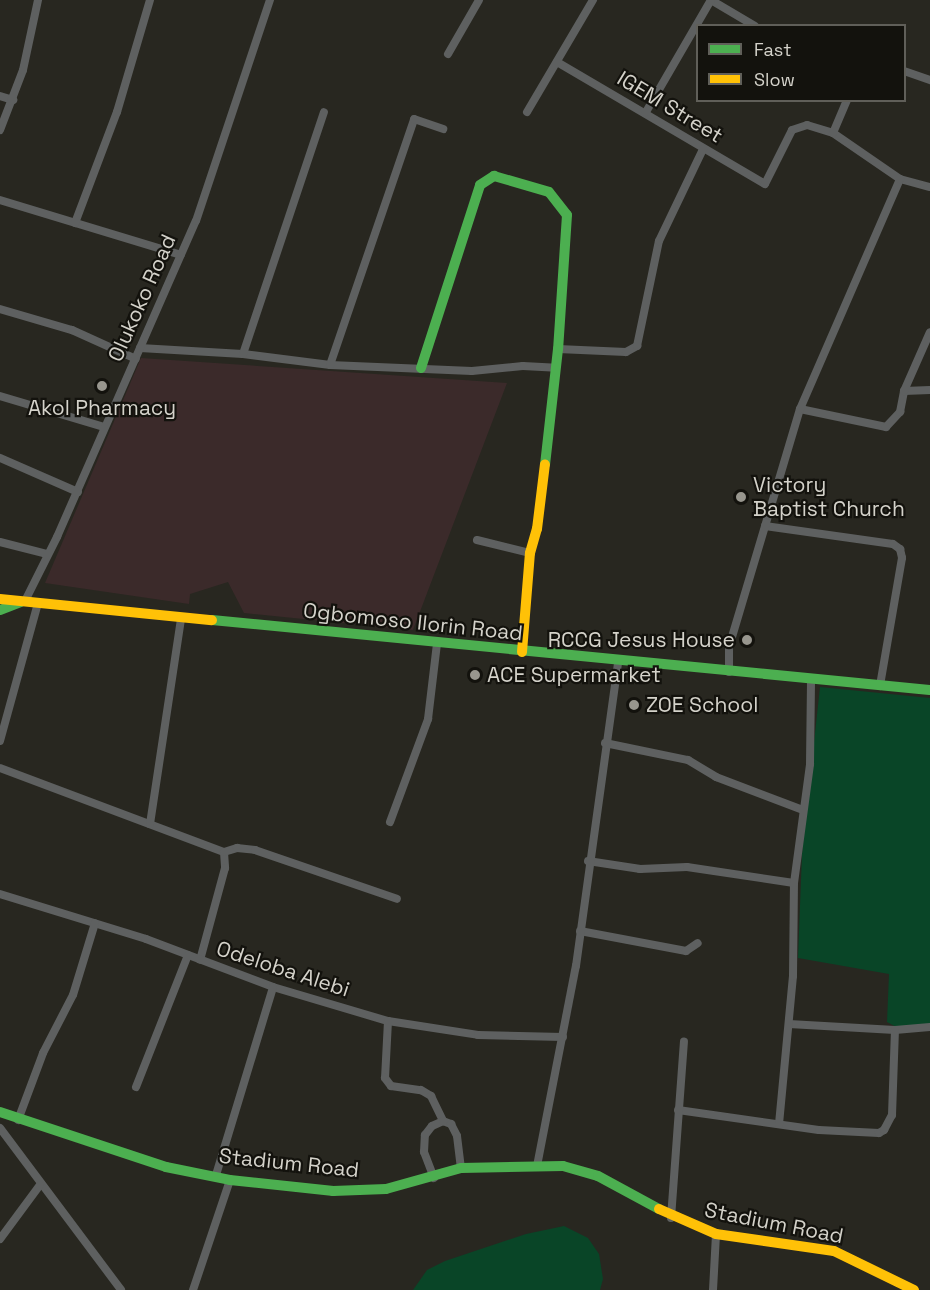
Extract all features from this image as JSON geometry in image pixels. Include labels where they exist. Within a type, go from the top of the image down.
[{"type":"main road","points":[[421,368],[480,185],[494,176],[543,189],[565,209],[558,349],[537,529],[530,553],[522,652]]},
{"type":"main road","name":"Ogbomoso Ilorin Road","points":[[0,599],[618,662],[930,690]]},
{"type":"main road","points":[[0,610],[24,601]]},
{"type":"main road","name":"Stadium Road","points":[[0,1112],[131,1158],[216,1175],[230,1180],[357,1192],[434,1178],[461,1168],[563,1166],[598,1176],[672,1218],[716,1234],[834,1251],[914,1290]]},
{"type":"street","points":[[0,130],[13,100],[38,0]]},
{"type":"street","points":[[75,223],[117,112],[150,0]]},
{"type":"street","name":"Olukoko Road","points":[[24,601],[78,492],[104,427],[181,255],[270,0]]},
{"type":"street","points":[[448,54],[479,0]]},
{"type":"street","points":[[527,112],[593,0]]},
{"type":"street","points":[[697,24],[711,0],[752,24]]},
{"type":"street","points":[[646,112],[696,26]]},
{"type":"street","name":"IGEM Street","points":[[557,62],[646,112],[703,149],[765,184],[792,130],[807,125],[833,134]]},
{"type":"street","points":[[906,72],[930,80]]},
{"type":"street","points":[[0,96],[13,100]]},
{"type":"street","points":[[846,102],[833,134],[900,179],[930,187]]},
{"type":"street","points":[[243,354],[324,112]]},
{"type":"street","points":[[330,364],[414,119],[443,129]]},
{"type":"street","points":[[558,349],[626,352],[638,346],[659,241],[703,149]]},
{"type":"street","points":[[729,672],[729,647],[800,409],[900,179]]},
{"type":"street","points":[[0,200],[181,255]]},
{"type":"street","points":[[0,309],[72,330],[136,359]]},
{"type":"street","points":[[800,409],[886,428],[900,412],[904,391],[930,332]]},
{"type":"street","points":[[140,348],[243,354],[330,364],[421,368],[556,368]]},
{"type":"street","points":[[904,391],[930,390]]},
{"type":"street","points":[[0,396],[104,427]]},
{"type":"street","points":[[0,458],[78,492]]},
{"type":"street","points":[[765,526],[893,544],[900,549],[902,558],[880,686]]},
{"type":"street","points":[[477,540],[530,553]]},
{"type":"street","points":[[0,542],[47,554]]},
{"type":"street","points":[[0,741],[38,603]]},
{"type":"street","points":[[150,824],[181,619]]},
{"type":"street","points":[[390,822],[428,719],[437,644]]},
{"type":"street","points":[[537,1166],[563,1037],[618,662]]},
{"type":"street","points":[[779,1124],[789,1024],[794,883],[813,712],[811,679]]},
{"type":"street","points":[[605,743],[688,760],[716,777],[803,810]]},
{"type":"street","points":[[0,768],[224,852],[237,848],[255,850],[397,899]]},
{"type":"street","points":[[200,960],[225,868],[224,852]]},
{"type":"street","points":[[588,861],[640,869],[687,867],[794,883]]},
{"type":"street","name":"Odeloba Alebi","points":[[0,894],[95,923],[273,987],[388,1021],[478,1035],[563,1037]]},
{"type":"street","points":[[18,1120],[43,1053],[73,995],[95,923]]},
{"type":"street","points":[[580,931],[686,951],[698,943]]},
{"type":"street","points":[[136,1087],[188,956]]},
{"type":"street","points":[[216,1175],[273,987]]},
{"type":"street","points":[[388,1021],[386,1078],[391,1086],[421,1090],[431,1096],[443,1121],[451,1124],[457,1136],[461,1168]]},
{"type":"street","points":[[789,1024],[895,1030],[930,1027]]},
{"type":"street","points":[[678,1110],[872,1134],[884,1130],[892,1115],[895,1030]]},
{"type":"street","points":[[672,1218],[684,1041]]},
{"type":"street","points":[[434,1178],[424,1152],[425,1135],[432,1126],[443,1121]]},
{"type":"street","points":[[0,1128],[40,1185],[121,1290]]},
{"type":"street","points":[[193,1290],[230,1180]]},
{"type":"street","points":[[0,1239],[40,1185]]},
{"type":"street","points":[[713,1290],[716,1234]]},
{"type":"shaded area","points":[[141,358],[507,383],[413,630],[244,613],[228,582],[190,594],[189,604],[45,583]]},
{"type":"green space","points":[[820,687],[930,698],[930,1024],[898,1028],[887,1022],[889,974],[798,958],[802,854]]},
{"type":"green space","points":[[564,1226],[588,1238],[599,1254],[603,1279],[600,1290],[413,1290],[427,1270],[445,1261],[526,1234]]},
{"type":"traffic: fast","points":[[421,368],[480,185],[494,176],[549,192],[567,215],[558,349],[545,464]]},
{"type":"traffic: fast","points":[[0,610],[21,602]]},
{"type":"traffic: fast","points":[[212,620],[930,690]]},
{"type":"traffic: fast","points":[[0,1112],[166,1167],[230,1180],[333,1191],[386,1189],[461,1168],[563,1166],[598,1176],[659,1209]]},
{"type":"traffic: slow","points":[[522,652],[530,553],[537,529],[545,464]]},
{"type":"traffic: slow","points":[[0,599],[212,620]]},
{"type":"traffic: slow","points":[[659,1209],[716,1234],[834,1251],[914,1290]]},
{"type":"place","name":"Akol Pharmacy","points":[[102,386]]},
{"type":"place","name":"Victory Baptist Church","points":[[741,497]]},
{"type":"place","name":"RCCG Jesus House","points":[[747,640]]},
{"type":"place","name":"ACE Supermarket","points":[[475,675]]},
{"type":"place","name":"ZOE School","points":[[634,705]]}]
